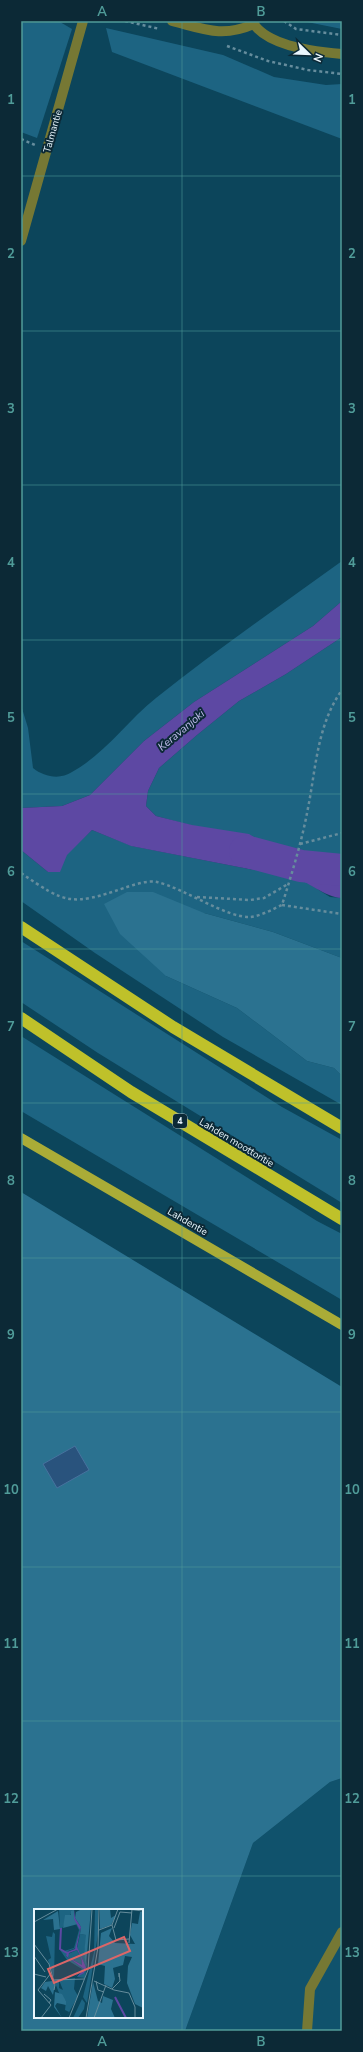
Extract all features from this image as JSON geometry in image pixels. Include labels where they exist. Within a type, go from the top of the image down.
[{"type":"highway","points":[[21,927],[173,1027],[342,1128]]},
{"type":"highway","name":"Lahden moottoritie","points":[[21,1018],[131,1092],[342,1219]]},
{"type":"main road","name":"Lahdentie","points":[[21,1138],[342,1324]]},
{"type":"street","name":"Talmantie","points":[[21,241],[84,21]]},
{"type":"street","points":[[172,21],[220,32],[238,31],[253,23],[273,40],[312,51],[342,54]]},
{"type":"street","points":[[307,2031],[310,1989],[342,1932]]},
{"type":"path","points":[[125,21],[162,29]]},
{"type":"path","points":[[284,21],[296,29],[342,34]]},
{"type":"path","points":[[221,44],[268,61],[308,70],[342,74]]},
{"type":"path","points":[[282,905],[297,853],[324,727],[335,700],[342,690]]},
{"type":"path","points":[[299,844],[342,833]]},
{"type":"path","points":[[21,873],[62,898],[75,901],[134,885],[156,882],[196,896],[233,913],[250,917],[282,905],[342,914]]},
{"type":"path","points":[[196,896],[250,900],[264,898],[288,884]]},
{"type":"shaded area","points":[[302,21],[342,21],[342,29]]},
{"type":"shaded area","points":[[60,22],[72,29],[37,138],[21,132],[21,23]]},
{"type":"shaded area","points":[[106,28],[223,55],[274,77],[326,85],[342,84],[342,139],[112,52]]},
{"type":"shaded area","points":[[342,561],[342,601],[313,626],[194,702],[144,741],[90,795],[62,806],[21,808],[21,705],[28,728],[33,768],[42,774],[57,777],[67,774],[84,765],[95,756],[145,707],[179,680]]},
{"type":"shaded area","points":[[342,637],[342,858],[313,857],[292,854],[265,845],[156,816],[146,806],[148,791],[159,768],[197,735],[239,701],[286,674]]},
{"type":"shaded area","points":[[92,830],[132,846],[254,870],[269,867],[303,880],[330,897],[342,898],[342,958],[273,932],[204,913],[166,976],[237,1008],[307,1061],[334,1068],[342,1076],[342,1105],[223,1037],[95,953],[21,901],[21,850],[48,872]]},
{"type":"shaded area","points":[[127,892],[153,892],[204,913],[273,932],[342,958],[342,1076],[334,1068],[307,1061],[237,1008],[166,976],[120,934],[104,904]]},
{"type":"shaded area","points":[[21,941],[282,1107],[342,1140],[342,1203],[98,1053],[21,1002]]},
{"type":"shaded area","points":[[21,1036],[317,1221],[342,1234],[342,1300],[21,1111]]},
{"type":"shaded area","points":[[21,1192],[342,1387],[342,1778],[330,1782],[253,1843],[185,2031],[21,2031]]},
{"type":"shaded area","points":[[342,1778],[342,2031],[185,2031],[253,1843],[330,1782]]},
{"type":"water","name":"Keravanjoki","points":[[342,601],[342,637],[286,674],[239,701],[159,768],[148,791],[146,806],[156,816],[192,825],[249,834],[275,850],[292,852],[285,873],[269,867],[254,870],[131,846],[92,830],[67,855],[60,872],[48,872],[21,850],[21,808],[62,806],[90,795],[144,741],[194,702],[313,626]]},
{"type":"water","points":[[297,853],[324,858],[342,858],[342,898],[329,895],[291,877]]},
{"type":"building","points":[[75,1446],[89,1470],[57,1488],[43,1464]]},
{"type":"waterway","points":[[245,851],[301,866],[342,870]]}]
